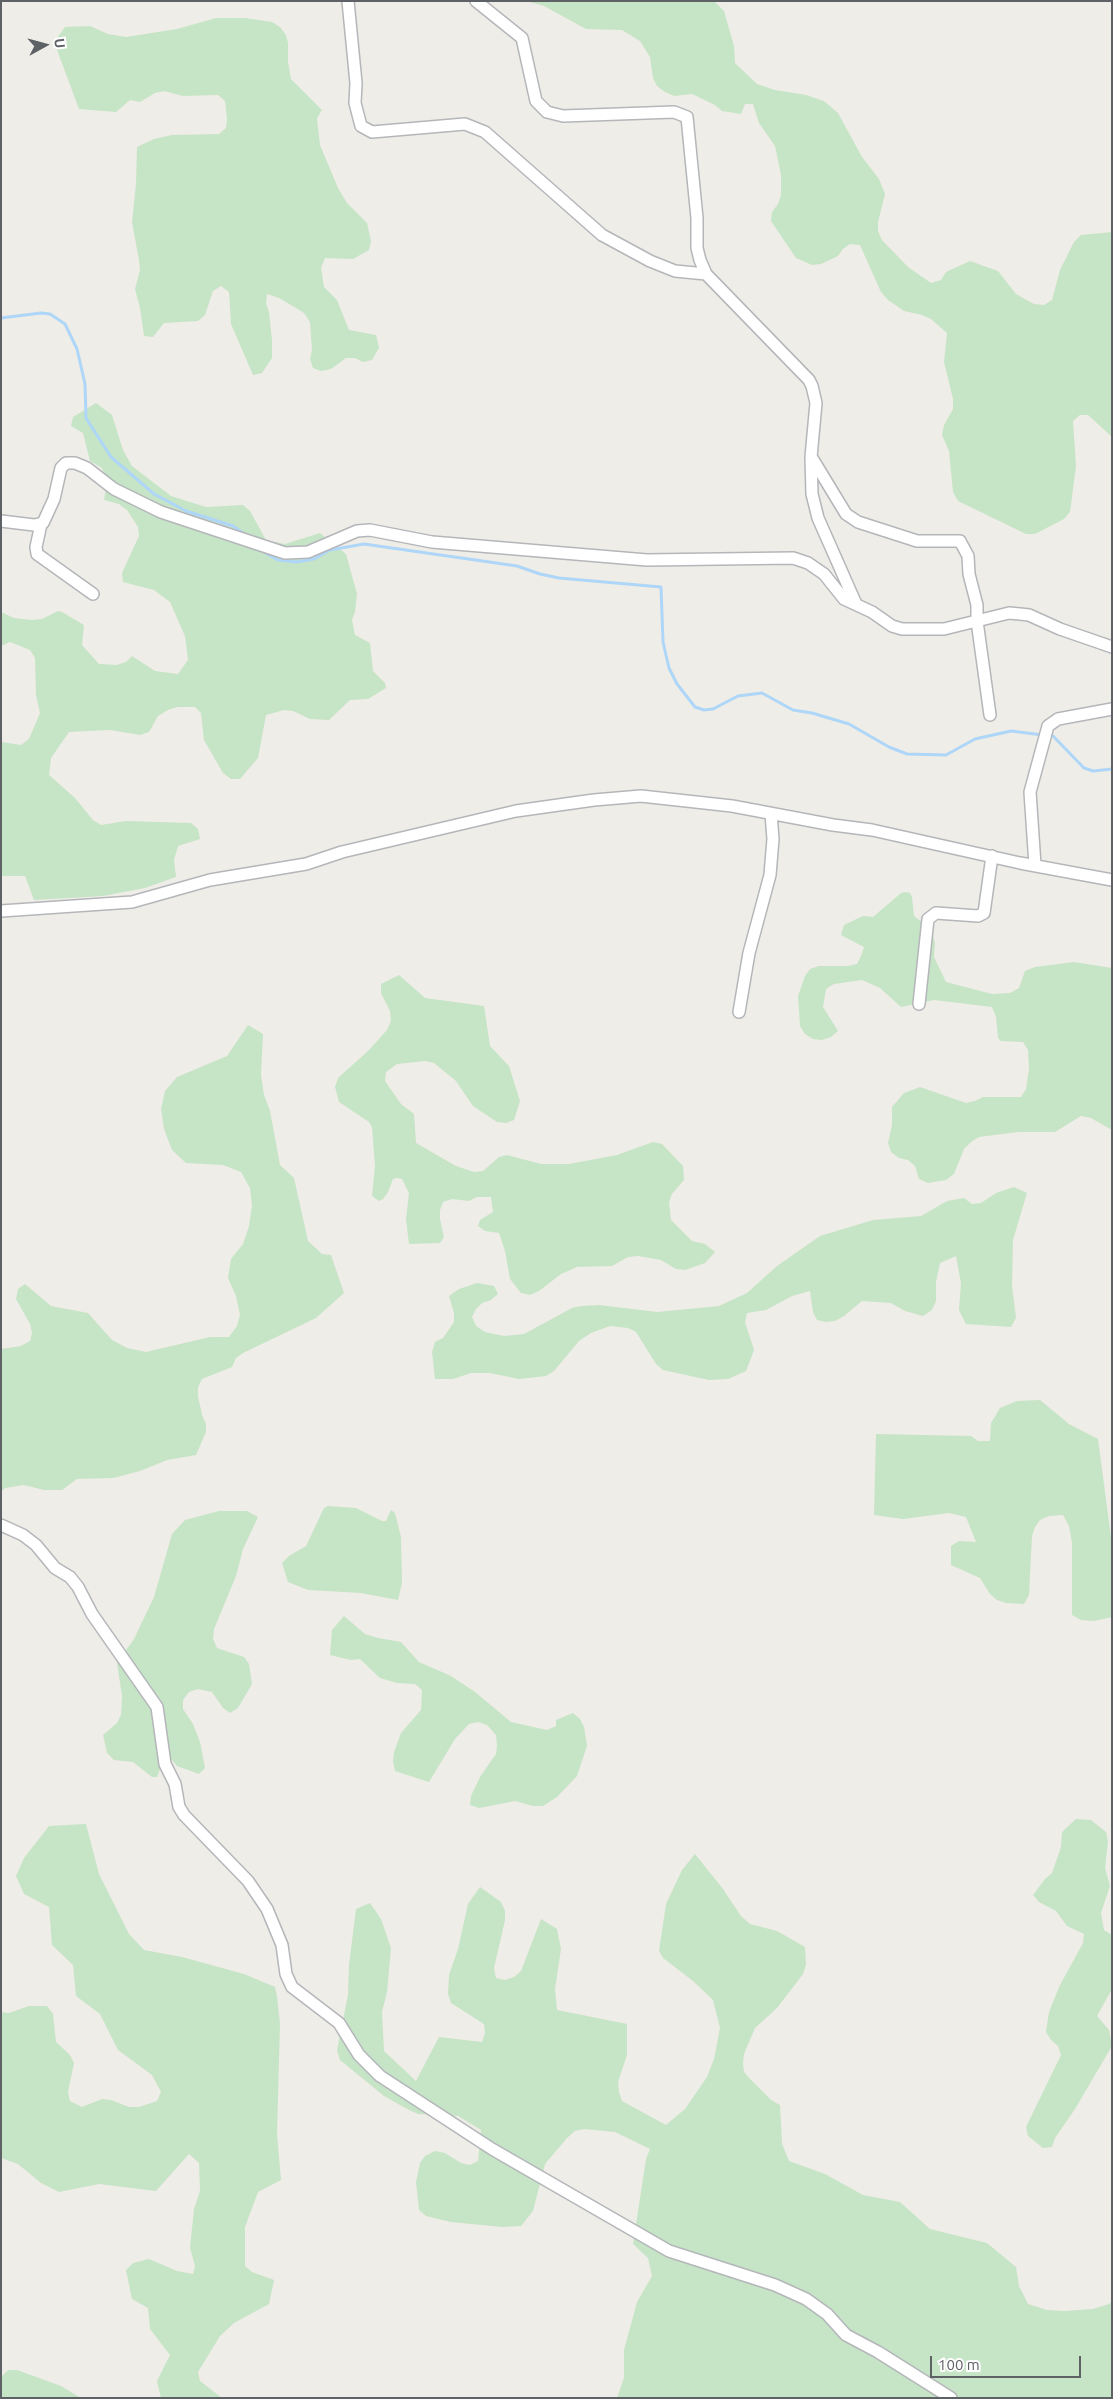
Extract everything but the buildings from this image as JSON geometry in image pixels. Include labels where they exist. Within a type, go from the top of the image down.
[{"type":"street","points":[[348,1],[356,83],[355,103],[361,126],[372,132],[465,124],[485,132],[602,235],[650,261],[675,271],[706,274]]},
{"type":"street","points":[[476,1],[516,30],[522,38],[533,92],[541,108],[546,112],[563,116],[674,112],[687,117],[697,218],[697,248],[706,274],[809,380],[812,386],[816,403],[811,457],[812,494],[818,518],[856,604]]},
{"type":"street","points":[[811,457],[846,514],[858,522],[917,541],[960,541],[968,556],[970,574],[978,605],[977,621],[990,714]]},
{"type":"street","points":[[93,594],[37,554],[36,547],[41,524],[47,516],[54,498],[61,468],[66,463],[75,462],[87,468],[114,489],[161,512],[285,553],[308,552],[358,531],[370,530],[432,542],[647,560],[793,558],[814,566],[829,578],[844,599],[856,604],[892,626],[902,629],[944,629],[1010,613],[1029,615],[1060,629],[1112,647]]},
{"type":"street","points":[[1,521],[34,525],[41,524]]},
{"type":"street","points":[[1035,865],[1030,792],[1048,726],[1058,719],[1112,709]]},
{"type":"street","points":[[1,911],[132,902],[210,880],[306,864],[342,852],[516,812],[594,800],[641,796],[732,806],[833,826],[872,830],[1112,880]]},
{"type":"street","points":[[739,1012],[749,953],[770,875],[773,839],[770,814]]},
{"type":"street","points":[[919,1004],[928,919],[936,914],[978,916],[984,914],[992,856]]},
{"type":"street","points":[[1,1525],[23,1535],[36,1545],[55,1568],[70,1576],[78,1587],[92,1614],[157,1707],[165,1764],[175,1784],[179,1807],[184,1815],[248,1881],[267,1909],[282,1945],[286,1974],[292,1987],[339,2023],[359,2055],[380,2076],[492,2149],[669,2251],[775,2285],[806,2299],[827,2314],[846,2335],[878,2352],[952,2398]]},
{"type":"green space","points":[[526,1],[714,1],[724,11],[734,46],[735,63],[757,84],[824,101],[838,113],[862,157],[879,179],[885,194],[878,222],[878,231],[882,240],[908,267],[931,283],[941,280],[946,272],[970,261],[998,271],[1016,294],[1034,304],[1044,305],[1052,300],[1060,270],[1074,242],[1081,235],[1112,232],[1112,437],[1088,415],[1080,415],[1073,421],[1076,466],[1070,512],[1064,519],[1035,534],[1026,534],[958,501],[953,492],[949,451],[942,435],[944,425],[953,409],[953,399],[944,362],[947,333],[931,319],[904,311],[888,300],[881,292],[860,245],[850,244],[838,256],[821,264],[812,265],[796,258],[771,221],[772,212],[778,204],[781,195],[781,175],[775,146],[759,123],[753,104],[745,104],[741,114],[722,111],[715,105],[692,94],[674,96],[665,92],[657,86],[653,78],[650,57],[640,41],[622,30],[586,29],[544,6]]},
{"type":"green space","points":[[216,18],[245,18],[272,22],[280,27],[286,35],[288,43],[288,62],[291,79],[322,110],[317,118],[320,145],[338,188],[347,203],[367,223],[371,241],[369,250],[353,259],[325,258],[321,268],[324,287],[337,300],[349,330],[376,335],[379,348],[372,360],[363,362],[355,358],[346,358],[331,369],[321,371],[313,368],[310,359],[312,350],[310,322],[304,313],[279,298],[267,294],[266,303],[269,312],[272,358],[262,373],[253,375],[231,324],[229,292],[221,286],[213,291],[205,315],[198,321],[164,323],[153,337],[144,336],[135,289],[140,270],[132,222],[137,147],[154,139],[172,135],[219,134],[226,128],[225,101],[218,95],[183,96],[164,91],[155,93],[140,102],[130,100],[116,112],[79,109],[54,42],[65,27],[90,26],[108,34],[126,37],[177,29]]},
{"type":"green space","points":[[96,403],[112,415],[123,450],[132,466],[171,496],[206,507],[243,505],[250,511],[266,540],[285,544],[320,533],[346,554],[357,594],[352,620],[355,635],[370,643],[373,671],[385,683],[386,688],[368,699],[350,700],[329,720],[310,719],[293,711],[284,710],[266,715],[258,758],[240,779],[231,779],[223,773],[204,740],[201,713],[195,707],[177,707],[168,710],[158,716],[149,732],[140,735],[110,730],[69,732],[51,758],[49,775],[75,798],[93,820],[101,825],[126,821],[191,823],[198,829],[200,839],[178,846],[174,860],[176,877],[145,888],[103,896],[34,900],[25,876],[1,876],[1,742],[21,745],[29,739],[40,713],[36,695],[35,658],[30,650],[10,642],[1,646],[1,612],[14,618],[32,620],[42,619],[58,611],[62,612],[84,625],[82,645],[99,664],[117,665],[126,662],[132,656],[155,671],[178,674],[188,660],[185,636],[170,602],[154,590],[123,582],[122,573],[139,536],[138,527],[127,510],[119,504],[104,500],[107,482],[102,468],[90,461],[83,433],[71,426],[73,417]]},
{"type":"green space","points":[[901,893],[910,893],[912,897],[914,916],[931,929],[935,943],[934,957],[946,982],[992,994],[1010,993],[1019,988],[1025,971],[1035,967],[1074,962],[1112,968],[1112,1130],[1091,1118],[1081,1116],[1055,1132],[1018,1132],[979,1137],[964,1149],[954,1174],[946,1180],[928,1183],[919,1179],[915,1166],[908,1160],[899,1158],[891,1152],[888,1143],[892,1125],[892,1107],[904,1093],[920,1087],[966,1103],[983,1097],[1021,1097],[1026,1089],[1029,1069],[1028,1050],[1023,1042],[1001,1041],[998,1038],[996,1017],[992,1007],[934,1000],[901,1007],[880,988],[862,980],[834,984],[826,989],[823,1007],[838,1031],[831,1037],[822,1040],[813,1039],[805,1034],[800,1026],[798,996],[805,976],[810,969],[819,966],[848,966],[857,964],[864,947],[841,935],[844,925],[863,916],[873,917]]},
{"type":"green space","points":[[399,975],[425,998],[484,1006],[490,1046],[509,1066],[520,1101],[514,1120],[506,1123],[497,1122],[473,1106],[456,1081],[434,1063],[425,1061],[397,1064],[386,1072],[385,1081],[401,1104],[414,1114],[416,1143],[456,1166],[474,1172],[483,1171],[499,1157],[507,1155],[541,1164],[569,1164],[617,1155],[653,1142],[662,1144],[683,1166],[684,1180],[672,1194],[669,1202],[671,1220],[692,1241],[705,1244],[715,1252],[705,1263],[685,1270],[676,1269],[661,1260],[638,1256],[628,1257],[612,1266],[577,1267],[561,1274],[539,1291],[530,1295],[521,1293],[510,1279],[505,1251],[499,1233],[485,1231],[478,1226],[480,1220],[493,1212],[491,1197],[477,1197],[469,1201],[452,1199],[443,1202],[440,1210],[440,1219],[444,1237],[440,1243],[409,1244],[406,1219],[409,1193],[402,1179],[397,1178],[393,1179],[383,1199],[379,1201],[372,1196],[375,1166],[372,1127],[369,1122],[339,1102],[335,1087],[338,1078],[368,1051],[387,1030],[391,1021],[390,1011],[381,993],[381,984]]},
{"type":"green space","points":[[248,1025],[263,1034],[261,1075],[280,1165],[294,1178],[308,1241],[322,1254],[331,1255],[344,1293],[316,1318],[243,1353],[236,1358],[232,1367],[202,1379],[198,1387],[198,1396],[206,1424],[206,1432],[196,1455],[167,1460],[140,1471],[113,1478],[77,1479],[62,1490],[44,1490],[24,1485],[5,1488],[1,1492],[1,1349],[21,1346],[30,1341],[32,1333],[30,1324],[16,1299],[18,1289],[25,1284],[51,1306],[88,1313],[112,1340],[127,1348],[146,1352],[210,1337],[229,1337],[237,1326],[240,1315],[236,1296],[228,1278],[231,1259],[243,1244],[249,1226],[252,1206],[250,1188],[241,1172],[223,1165],[186,1163],[172,1150],[164,1129],[161,1109],[165,1091],[177,1077],[227,1056]]},
{"type":"green space","points":[[1014,1187],[1027,1193],[1013,1240],[1012,1286],[1016,1318],[1011,1327],[966,1324],[959,1310],[961,1283],[956,1256],[940,1263],[936,1282],[936,1301],[932,1310],[923,1316],[905,1311],[891,1303],[862,1301],[844,1316],[835,1321],[826,1322],[817,1320],[813,1312],[810,1291],[792,1296],[766,1310],[747,1313],[745,1322],[754,1350],[746,1371],[728,1379],[709,1380],[663,1370],[656,1364],[636,1332],[628,1328],[610,1326],[591,1333],[579,1341],[554,1371],[546,1376],[519,1379],[490,1373],[471,1373],[453,1379],[435,1379],[432,1352],[435,1342],[443,1338],[454,1322],[454,1313],[449,1296],[459,1289],[477,1283],[494,1286],[498,1294],[491,1300],[482,1303],[476,1309],[472,1317],[476,1326],[485,1332],[504,1336],[524,1334],[572,1308],[581,1306],[599,1305],[657,1312],[719,1306],[747,1293],[777,1266],[820,1236],[873,1220],[921,1216],[947,1201],[964,1198],[972,1204],[981,1203],[996,1193]]},
{"type":"green space","points":[[1040,1400],[1069,1424],[1098,1439],[1112,1545],[1112,1617],[1094,1621],[1081,1620],[1072,1615],[1072,1543],[1069,1526],[1063,1515],[1049,1516],[1040,1520],[1035,1527],[1032,1536],[1029,1595],[1024,1604],[1006,1603],[997,1600],[990,1594],[980,1578],[951,1565],[951,1546],[959,1541],[976,1542],[966,1517],[949,1513],[903,1519],[874,1515],[876,1434],[971,1436],[978,1441],[990,1441],[991,1423],[1000,1408],[1017,1401]]},
{"type":"green space","points":[[328,1506],[356,1508],[382,1521],[386,1521],[391,1510],[395,1513],[401,1537],[402,1583],[398,1600],[361,1593],[308,1590],[288,1582],[282,1563],[289,1556],[306,1546],[324,1508]]},
{"type":"green space","points":[[219,1511],[247,1511],[258,1517],[243,1549],[236,1576],[214,1629],[213,1639],[217,1648],[244,1657],[249,1664],[252,1684],[238,1708],[230,1713],[223,1708],[212,1692],[198,1689],[189,1692],[183,1700],[183,1709],[193,1724],[200,1742],[205,1768],[199,1774],[177,1766],[171,1759],[162,1764],[157,1777],[152,1777],[133,1762],[114,1760],[107,1753],[103,1735],[117,1723],[121,1715],[122,1696],[117,1663],[134,1639],[154,1597],[172,1534],[185,1520]]},
{"type":"green space","points":[[344,1616],[365,1634],[401,1642],[419,1662],[451,1676],[475,1692],[511,1722],[547,1730],[556,1726],[556,1720],[573,1713],[580,1719],[584,1727],[587,1746],[577,1776],[557,1797],[543,1806],[533,1806],[515,1801],[479,1808],[470,1805],[471,1796],[480,1777],[496,1754],[497,1745],[496,1735],[487,1725],[478,1722],[469,1724],[455,1739],[429,1782],[395,1771],[394,1752],[401,1733],[421,1710],[422,1690],[415,1684],[397,1683],[380,1678],[360,1659],[351,1660],[330,1655],[332,1630]]},
{"type":"green space","points":[[1076,1819],[1091,1820],[1106,1832],[1108,1841],[1105,1868],[1110,1886],[1101,1913],[1104,1930],[1112,1935],[1112,1989],[1097,2016],[1109,2030],[1112,2046],[1075,2109],[1055,2138],[1052,2147],[1043,2148],[1028,2136],[1026,2127],[1061,2055],[1058,2046],[1046,2032],[1049,2012],[1060,1985],[1083,1943],[1084,1934],[1067,1926],[1056,1911],[1039,1902],[1033,1895],[1052,1873],[1061,1847],[1062,1832]]},
{"type":"green space","points":[[86,1824],[99,1874],[129,1934],[144,1950],[182,1957],[244,1974],[275,1987],[280,2024],[277,2134],[281,2180],[258,2192],[245,2227],[245,2266],[252,2272],[274,2280],[269,2304],[234,2323],[220,2336],[198,2372],[200,2381],[222,2398],[161,2398],[157,2381],[170,2355],[150,2329],[148,2308],[132,2299],[126,2270],[133,2263],[149,2259],[177,2271],[193,2274],[195,2266],[190,2248],[194,2209],[200,2191],[199,2163],[189,2154],[156,2191],[99,2184],[59,2192],[41,2183],[18,2164],[1,2158],[1,2012],[9,2013],[29,2006],[47,2006],[53,2014],[56,2042],[70,2055],[74,2063],[68,2092],[70,2101],[82,2107],[102,2099],[111,2100],[129,2107],[139,2107],[157,2101],[161,2092],[152,2075],[118,2050],[100,2014],[76,1996],[73,1965],[52,1945],[49,1907],[24,1894],[16,1876],[24,1858],[49,1826]]},
{"type":"green space","points":[[695,1854],[723,1889],[741,1916],[750,1924],[777,1931],[805,1947],[806,1965],[803,1974],[777,2008],[755,2028],[744,2054],[743,2063],[744,2072],[750,2079],[771,2100],[780,2105],[782,2144],[789,2161],[825,2174],[863,2195],[900,2202],[930,2229],[987,2243],[1016,2267],[1019,2286],[1028,2304],[1047,2310],[1065,2311],[1093,2309],[1109,2304],[1112,2301],[1112,2398],[617,2398],[624,2378],[624,2350],[637,2302],[652,2276],[648,2258],[633,2244],[646,2159],[650,2149],[615,2132],[584,2129],[575,2131],[545,2164],[533,2211],[521,2226],[502,2227],[451,2222],[426,2216],[419,2210],[416,2182],[420,2163],[425,2156],[435,2151],[445,2153],[461,2163],[470,2165],[478,2161],[481,2130],[458,2116],[418,2114],[409,2110],[384,2096],[340,2060],[337,2050],[348,1995],[349,1965],[356,1909],[370,1903],[381,1919],[391,1948],[387,1992],[382,2012],[384,2051],[416,2081],[439,2037],[482,2042],[485,2033],[484,2024],[451,2003],[448,1994],[449,1975],[458,1949],[468,1904],[480,1887],[501,1902],[505,1911],[505,1920],[494,1968],[496,1978],[505,1980],[514,1977],[521,1971],[541,1919],[557,1929],[561,1949],[555,1989],[557,2010],[627,2024],[627,2055],[618,2082],[622,2101],[666,2125],[685,2109],[707,2077],[714,2059],[720,2028],[713,2000],[693,1981],[663,1958],[659,1951],[666,1904],[682,1870]]},
{"type":"green space","points":[[8,2370],[17,2370],[61,2386],[81,2398],[1,2398],[1,2377]]},
{"type":"waterway","points":[[1,318],[41,313],[50,314],[65,324],[77,349],[85,384],[86,418],[111,457],[154,494],[186,511],[233,526],[247,536]]},
{"type":"waterway","points":[[262,551],[278,560],[296,562],[314,559],[330,550],[364,544],[517,566],[559,578],[661,587],[663,642],[669,668],[677,684],[695,707],[704,710],[713,709],[738,696],[762,693],[793,710],[812,713],[849,724],[889,747],[907,754],[946,755],[975,739],[1011,731],[1043,735]]},
{"type":"waterway","points":[[1049,736],[1053,736],[1084,768],[1093,771],[1112,769]]}]
